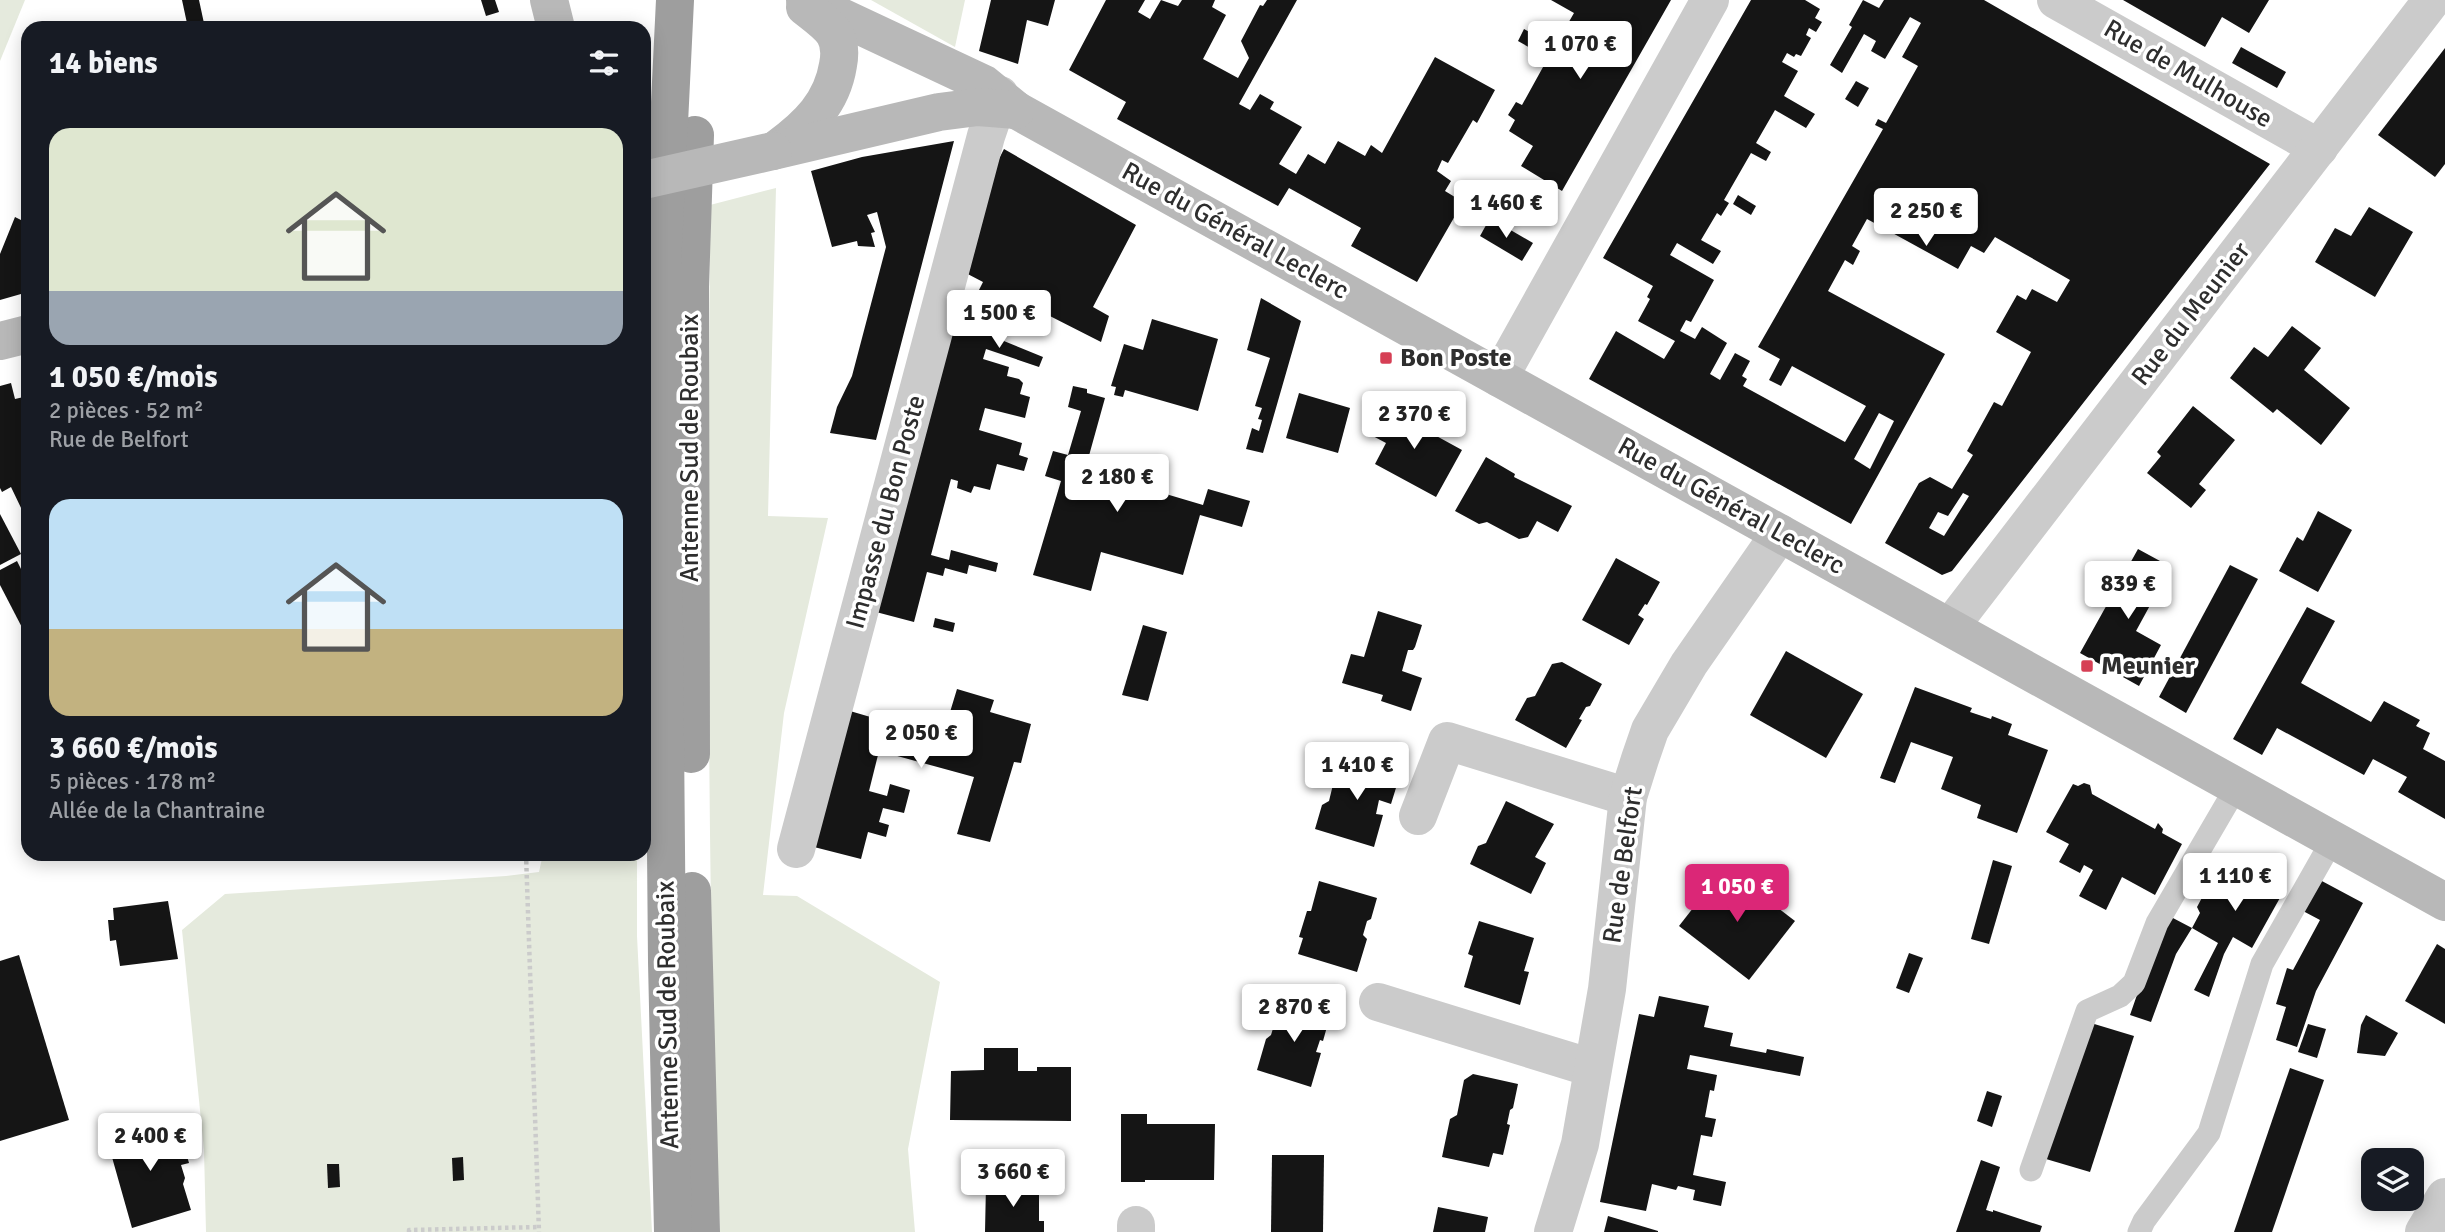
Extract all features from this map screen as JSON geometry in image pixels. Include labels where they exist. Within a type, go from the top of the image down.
[{"type":"highway","name":"Antenne Sud de Roubaix","points":[[673,1232],[667,962],[662,267],[675,0]]},
{"type":"highway","name":"Antenne Sud de Roubaix","points":[[701,1232],[692,886],[689,418],[691,262],[702,0]]},
{"type":"main road","points":[[549,0],[554,21]]},
{"type":"main road","points":[[773,151],[807,124],[825,104],[832,91],[839,60],[839,45],[833,33],[796,0]]},
{"type":"main road","name":"Rue du Général Leclerc","points":[[805,0],[984,84],[1004,105],[2445,902]]},
{"type":"main road","points":[[651,178],[939,112],[1004,105]]},
{"type":"main road","points":[[0,341],[21,336]]},
{"type":"street","points":[[1499,378],[1710,0]]},
{"type":"street","name":"Rue de Mulhouse","points":[[2056,0],[2319,148]]},
{"type":"street","name":"Rue du Meunier","points":[[1950,627],[2432,0]]},
{"type":"street","name":"Impasse du Bon Poste","points":[[796,849],[986,136],[1004,105]]},
{"type":"street","name":"Rue de Belfort","points":[[1553,1232],[1580,1144],[1606,989],[1628,797],[1650,730],[1667,699],[1780,533]]},
{"type":"street","points":[[1418,816],[1447,741],[1628,797]]},
{"type":"street","points":[[1378,1003],[1592,1068]]},
{"type":"street","points":[[2424,1232],[2445,1197]]},
{"type":"lane","points":[[2031,1170],[2087,1011],[2120,996],[2134,983],[2157,923],[2238,786]]},
{"type":"lane","points":[[2139,1232],[2144,1221],[2209,1133],[2262,964],[2333,839]]},
{"type":"path","points":[[409,1232],[539,1229],[526,861]]},
{"type":"shaded area","points":[[0,0],[25,0],[0,61]]},
{"type":"shaded area","points":[[871,0],[965,0],[955,47]]},
{"type":"shaded area","points":[[776,188],[768,516],[828,518],[784,713],[763,895],[797,896],[940,982],[908,1149],[915,1232],[720,1232],[710,847],[710,205]]},
{"type":"shaded area","points":[[541,861],[637,861],[637,936],[652,1232],[206,1232],[204,1150],[182,930],[225,894],[539,872]]},
{"type":"building","points":[[182,0],[199,0],[204,21],[186,21]]},
{"type":"building","points":[[481,0],[495,0],[499,12],[486,16]]},
{"type":"building","points":[[991,0],[1055,0],[1048,26],[1027,20],[1018,64],[979,51]]},
{"type":"building","points":[[1106,0],[1145,0],[1138,12],[1150,19],[1161,0],[1178,6],[1182,0],[1215,0],[1212,7],[1226,15],[1203,59],[1238,78],[1249,58],[1241,41],[1260,5],[1263,6],[1267,0],[1297,0],[1239,104],[1250,110],[1260,94],[1274,102],[1270,109],[1302,127],[1279,164],[1296,174],[1308,154],[1325,164],[1338,141],[1365,156],[1371,145],[1382,153],[1435,57],[1495,90],[1477,123],[1473,120],[1448,163],[1442,160],[1437,171],[1451,181],[1445,191],[1463,202],[1417,282],[1351,246],[1361,228],[1289,188],[1278,206],[1117,119],[1126,102],[1069,70]]},
{"type":"building","points":[[1551,0],[1671,0],[1562,191],[1521,166],[1533,146],[1509,131],[1515,120],[1508,115],[1516,102],[1522,105],[1548,58],[1518,41],[1524,29],[1555,46],[1574,13]]},
{"type":"building","points":[[1751,0],[1805,0],[1820,9],[1815,18],[1822,22],[1816,32],[1809,28],[1806,35],[1811,38],[1801,56],[1796,54],[1794,57],[1787,53],[1782,62],[1798,71],[1784,96],[1815,114],[1806,128],[1775,110],[1756,143],[1771,152],[1766,161],[1751,153],[1724,200],[1729,203],[1721,216],[1717,213],[1701,240],[1721,251],[1713,264],[1677,243],[1670,255],[1714,280],[1691,322],[1686,320],[1680,331],[1695,339],[1702,327],[1727,343],[1710,374],[1720,380],[1735,353],[1750,361],[1742,376],[1747,379],[1743,386],[1845,442],[1866,406],[1792,366],[1781,386],[1769,380],[1780,359],[1758,347],[1883,129],[1875,125],[1878,119],[1886,123],[1918,66],[1902,57],[1921,23],[1910,17],[1885,59],[1871,51],[1876,41],[1864,34],[1842,73],[1830,65],[1852,27],[1849,25],[1863,0],[1879,8],[1884,0],[1984,0],[2270,164],[1952,571],[1942,575],[1885,543],[1919,483],[1930,477],[1952,489],[1973,455],[1967,451],[1994,402],[2002,406],[2031,352],[1996,332],[2017,295],[2026,300],[2032,289],[2057,302],[2070,280],[1995,237],[1984,253],[1971,246],[1958,269],[1867,219],[1852,246],[1860,251],[1853,265],[1845,260],[1828,291],[1945,354],[1851,524],[1589,379],[1616,331],[1664,359],[1675,341],[1638,321],[1650,299],[1647,297],[1653,286],[1603,258]],"holes":[[[1879,413],[1894,421],[1870,469],[1854,459]],[[1963,493],[1969,496],[1944,536],[1929,528],[1938,512],[1948,516]]]},
{"type":"building","points":[[2123,0],[2269,0],[2249,33],[2222,17],[2205,47]]},
{"type":"building","points":[[2241,47],[2286,72],[2277,88],[2232,63]]},
{"type":"building","points":[[2445,48],[2445,164],[2435,177],[2378,135]]},
{"type":"building","points":[[1856,81],[1869,88],[1858,107],[1845,99]]},
{"type":"building","points":[[954,141],[876,440],[830,433],[837,407],[852,376],[886,247],[877,212],[867,215],[875,232],[871,233],[875,247],[858,246],[857,241],[832,247],[811,171],[862,157]]},
{"type":"building","points":[[1004,149],[1136,225],[1093,307],[1109,316],[1101,342],[1040,311],[1035,319],[1016,308],[999,339],[1043,357],[1039,367],[986,349],[983,359],[1009,367],[1007,376],[1019,379],[1023,383],[1020,394],[1030,397],[1025,418],[985,408],[979,430],[1022,443],[1019,455],[1028,458],[1024,471],[997,464],[990,490],[974,486],[971,493],[957,488],[958,481],[951,479],[931,555],[949,560],[951,550],[998,563],[996,572],[969,565],[967,574],[945,568],[943,576],[927,572],[914,622],[876,612],[953,319],[963,322],[983,282],[960,270],[980,196]]},
{"type":"building","points":[[1738,195],[1756,206],[1751,215],[1733,204]]},
{"type":"building","points":[[2369,207],[2413,232],[2375,297],[2315,262],[2335,228],[2351,236]]},
{"type":"building","points":[[15,217],[21,220],[21,294],[0,300],[0,254]]},
{"type":"building","points":[[1490,218],[1533,243],[1522,261],[1480,236]]},
{"type":"building","points":[[1261,298],[1301,321],[1263,453],[1246,449],[1252,428],[1259,431],[1262,420],[1258,419],[1262,408],[1255,406],[1270,358],[1247,350]]},
{"type":"building","points":[[1152,319],[1218,339],[1198,411],[1125,390],[1123,397],[1114,395],[1116,387],[1111,386],[1124,344],[1143,350]]},
{"type":"building","points":[[2292,326],[2321,348],[2304,370],[2350,408],[2321,445],[2277,409],[2273,413],[2230,378],[2254,347],[2268,357]]},
{"type":"building","points":[[11,383],[15,399],[21,398],[21,508],[11,487],[2,492],[0,488],[0,386]]},
{"type":"building","points":[[1073,386],[1087,389],[1087,393],[1105,398],[1085,470],[1203,505],[1208,489],[1250,501],[1242,527],[1200,515],[1183,575],[1101,552],[1091,591],[1033,575],[1061,481],[1045,476],[1053,451],[1068,455],[1081,411],[1068,407]]},
{"type":"building","points":[[1299,393],[1350,408],[1338,453],[1286,438]]},
{"type":"building","points":[[1384,402],[1433,429],[1431,433],[1462,450],[1436,497],[1375,464],[1386,443],[1371,435]]},
{"type":"building","points":[[2193,406],[2235,440],[2199,484],[2206,490],[2191,508],[2147,473],[2161,456],[2157,452]]},
{"type":"building","points":[[1486,457],[1515,474],[1514,477],[1572,506],[1558,532],[1537,521],[1528,537],[1519,539],[1487,522],[1479,524],[1455,511]]},
{"type":"building","points":[[2318,511],[2352,530],[2318,592],[2279,571],[2297,537],[2303,541]]},
{"type":"building","points":[[0,514],[21,554],[0,565]]},
{"type":"building","points":[[2138,549],[2171,567],[2136,631],[2161,645],[2139,686],[2080,653]]},
{"type":"building","points":[[1616,558],[1660,582],[1638,615],[1644,619],[1629,645],[1582,620]]},
{"type":"building","points":[[17,561],[21,569],[21,626],[0,585],[0,570]]},
{"type":"building","points":[[2230,565],[2258,579],[2186,713],[2159,697]]},
{"type":"building","points":[[2307,607],[2335,621],[2301,683],[2371,722],[2384,701],[2420,720],[2416,726],[2430,733],[2423,749],[2445,761],[2445,819],[2398,792],[2407,777],[2373,759],[2364,775],[2277,728],[2262,755],[2233,739]]},
{"type":"building","points":[[1378,611],[1422,625],[1415,647],[1408,650],[1402,671],[1422,678],[1411,711],[1381,701],[1383,695],[1342,683],[1351,654],[1364,657]]},
{"type":"building","points":[[935,618],[955,623],[953,632],[933,627]]},
{"type":"building","points":[[1143,625],[1167,632],[1148,701],[1122,695]]},
{"type":"building","points":[[1786,651],[1863,694],[1826,758],[1750,715]]},
{"type":"building","points":[[1562,662],[1602,684],[1579,719],[1582,720],[1566,748],[1515,720],[1527,698],[1535,696],[1552,664]]},
{"type":"building","points":[[1915,687],[1972,708],[1970,712],[1991,719],[1992,716],[2012,724],[2008,735],[2048,750],[2017,833],[1977,818],[1981,805],[1941,789],[1953,757],[1911,742],[1895,783],[1880,778]]},
{"type":"building","points":[[957,689],[994,700],[990,712],[1031,724],[1021,763],[1014,762],[990,842],[957,834],[974,777],[879,751],[869,791],[887,796],[890,784],[910,790],[904,813],[883,808],[879,822],[889,825],[886,837],[868,832],[861,859],[814,847],[850,711],[918,731],[923,715],[947,722]]},
{"type":"building","points":[[1347,759],[1400,775],[1391,804],[1379,800],[1376,814],[1383,815],[1374,847],[1315,829],[1322,805],[1329,801],[1338,764]]},
{"type":"building","points":[[2084,783],[2090,785],[2092,794],[2155,829],[2158,823],[2163,829],[2162,833],[2182,844],[2155,895],[2122,877],[2106,910],[2079,896],[2093,870],[2084,865],[2080,873],[2059,862],[2069,844],[2046,832],[2073,784],[2078,786]]},
{"type":"building","points":[[1506,801],[1554,824],[1535,857],[1546,863],[1531,894],[1470,864],[1478,846],[1486,843]]},
{"type":"building","points":[[2232,856],[2286,887],[2252,948],[2233,937],[2209,997],[2194,990],[2218,943],[2192,928],[2200,913],[2197,907],[2205,892],[2212,891]]},
{"type":"building","points":[[1993,860],[2012,866],[1989,944],[1971,939]]},
{"type":"building","points":[[1725,867],[1795,921],[1749,980],[1679,926]]},
{"type":"building","points":[[2320,880],[2363,903],[2316,991],[2297,1047],[2276,1040],[2286,1007],[2276,1004],[2287,968],[2293,970],[2320,920],[2303,911]]},
{"type":"building","points":[[1319,881],[1377,898],[1363,935],[1367,939],[1357,972],[1298,954],[1303,938],[1299,937],[1307,911],[1311,911]]},
{"type":"building","points":[[168,901],[178,959],[120,966],[116,940],[110,941],[108,920],[114,920],[113,908]]},
{"type":"building","points":[[2171,917],[2192,928],[2176,954],[2151,1022],[2130,1015],[2154,946]]},
{"type":"building","points":[[1479,921],[1534,938],[1524,971],[1529,972],[1520,1005],[1464,987],[1473,956],[1468,954]]},
{"type":"building","points":[[2437,944],[2445,949],[2445,1024],[2405,1001]]},
{"type":"building","points":[[1909,953],[1923,958],[1909,993],[1896,988]]},
{"type":"building","points":[[19,955],[69,1120],[0,1141],[0,961]]},
{"type":"building","points":[[1659,996],[1709,1006],[1704,1027],[1733,1033],[1730,1046],[1766,1053],[1767,1049],[1804,1057],[1800,1076],[1690,1055],[1687,1069],[1717,1075],[1714,1091],[1710,1090],[1705,1117],[1716,1119],[1712,1137],[1701,1135],[1693,1175],[1726,1182],[1721,1206],[1693,1200],[1695,1190],[1678,1186],[1676,1190],[1652,1184],[1646,1211],[1600,1202],[1639,1014],[1654,1017]]},
{"type":"building","points":[[1286,1002],[1330,1016],[1323,1041],[1320,1040],[1316,1052],[1321,1053],[1311,1087],[1257,1070],[1280,1006]]},
{"type":"building","points":[[2366,1015],[2398,1033],[2385,1056],[2357,1053],[2361,1025]]},
{"type":"building","points":[[2091,1023],[2134,1036],[2090,1172],[2046,1159]]},
{"type":"building","points":[[2308,1024],[2326,1029],[2317,1058],[2298,1052]]},
{"type":"building","points":[[984,1048],[1018,1048],[1018,1071],[1037,1071],[1037,1067],[1071,1067],[1071,1121],[950,1120],[951,1071],[984,1070]]},
{"type":"building","points":[[2290,1068],[2324,1080],[2272,1232],[2234,1232]]},
{"type":"building","points":[[1473,1074],[1518,1084],[1507,1124],[1510,1125],[1503,1155],[1493,1153],[1489,1167],[1442,1157],[1450,1119],[1457,1115],[1464,1080]]},
{"type":"building","points":[[1987,1091],[2002,1096],[1992,1127],[1977,1121]]},
{"type":"building","points":[[1121,1114],[1147,1114],[1147,1124],[1215,1124],[1214,1180],[1121,1182]]},
{"type":"building","points":[[161,1119],[169,1144],[182,1139],[189,1163],[181,1165],[185,1178],[183,1184],[191,1210],[132,1228],[106,1136]]},
{"type":"building","points":[[1272,1155],[1324,1155],[1323,1232],[1271,1232]]},
{"type":"building","points":[[463,1157],[464,1180],[453,1181],[452,1158]]},
{"type":"building","points":[[1981,1160],[2000,1167],[1986,1210],[2042,1226],[2040,1232],[1956,1232]]},
{"type":"building","points":[[327,1164],[339,1164],[340,1187],[328,1188]]},
{"type":"building","points":[[986,1184],[1039,1185],[1039,1221],[1044,1221],[1044,1232],[985,1232]]},
{"type":"building","points":[[1438,1207],[1488,1217],[1485,1232],[1433,1232]]},
{"type":"building","points":[[1608,1216],[1658,1231],[1658,1232],[1604,1232]]},
{"type":"place","name":"Bon Poste","points":[[1386,358]]},
{"type":"place","name":"Meunier","points":[[2087,666]]}]
